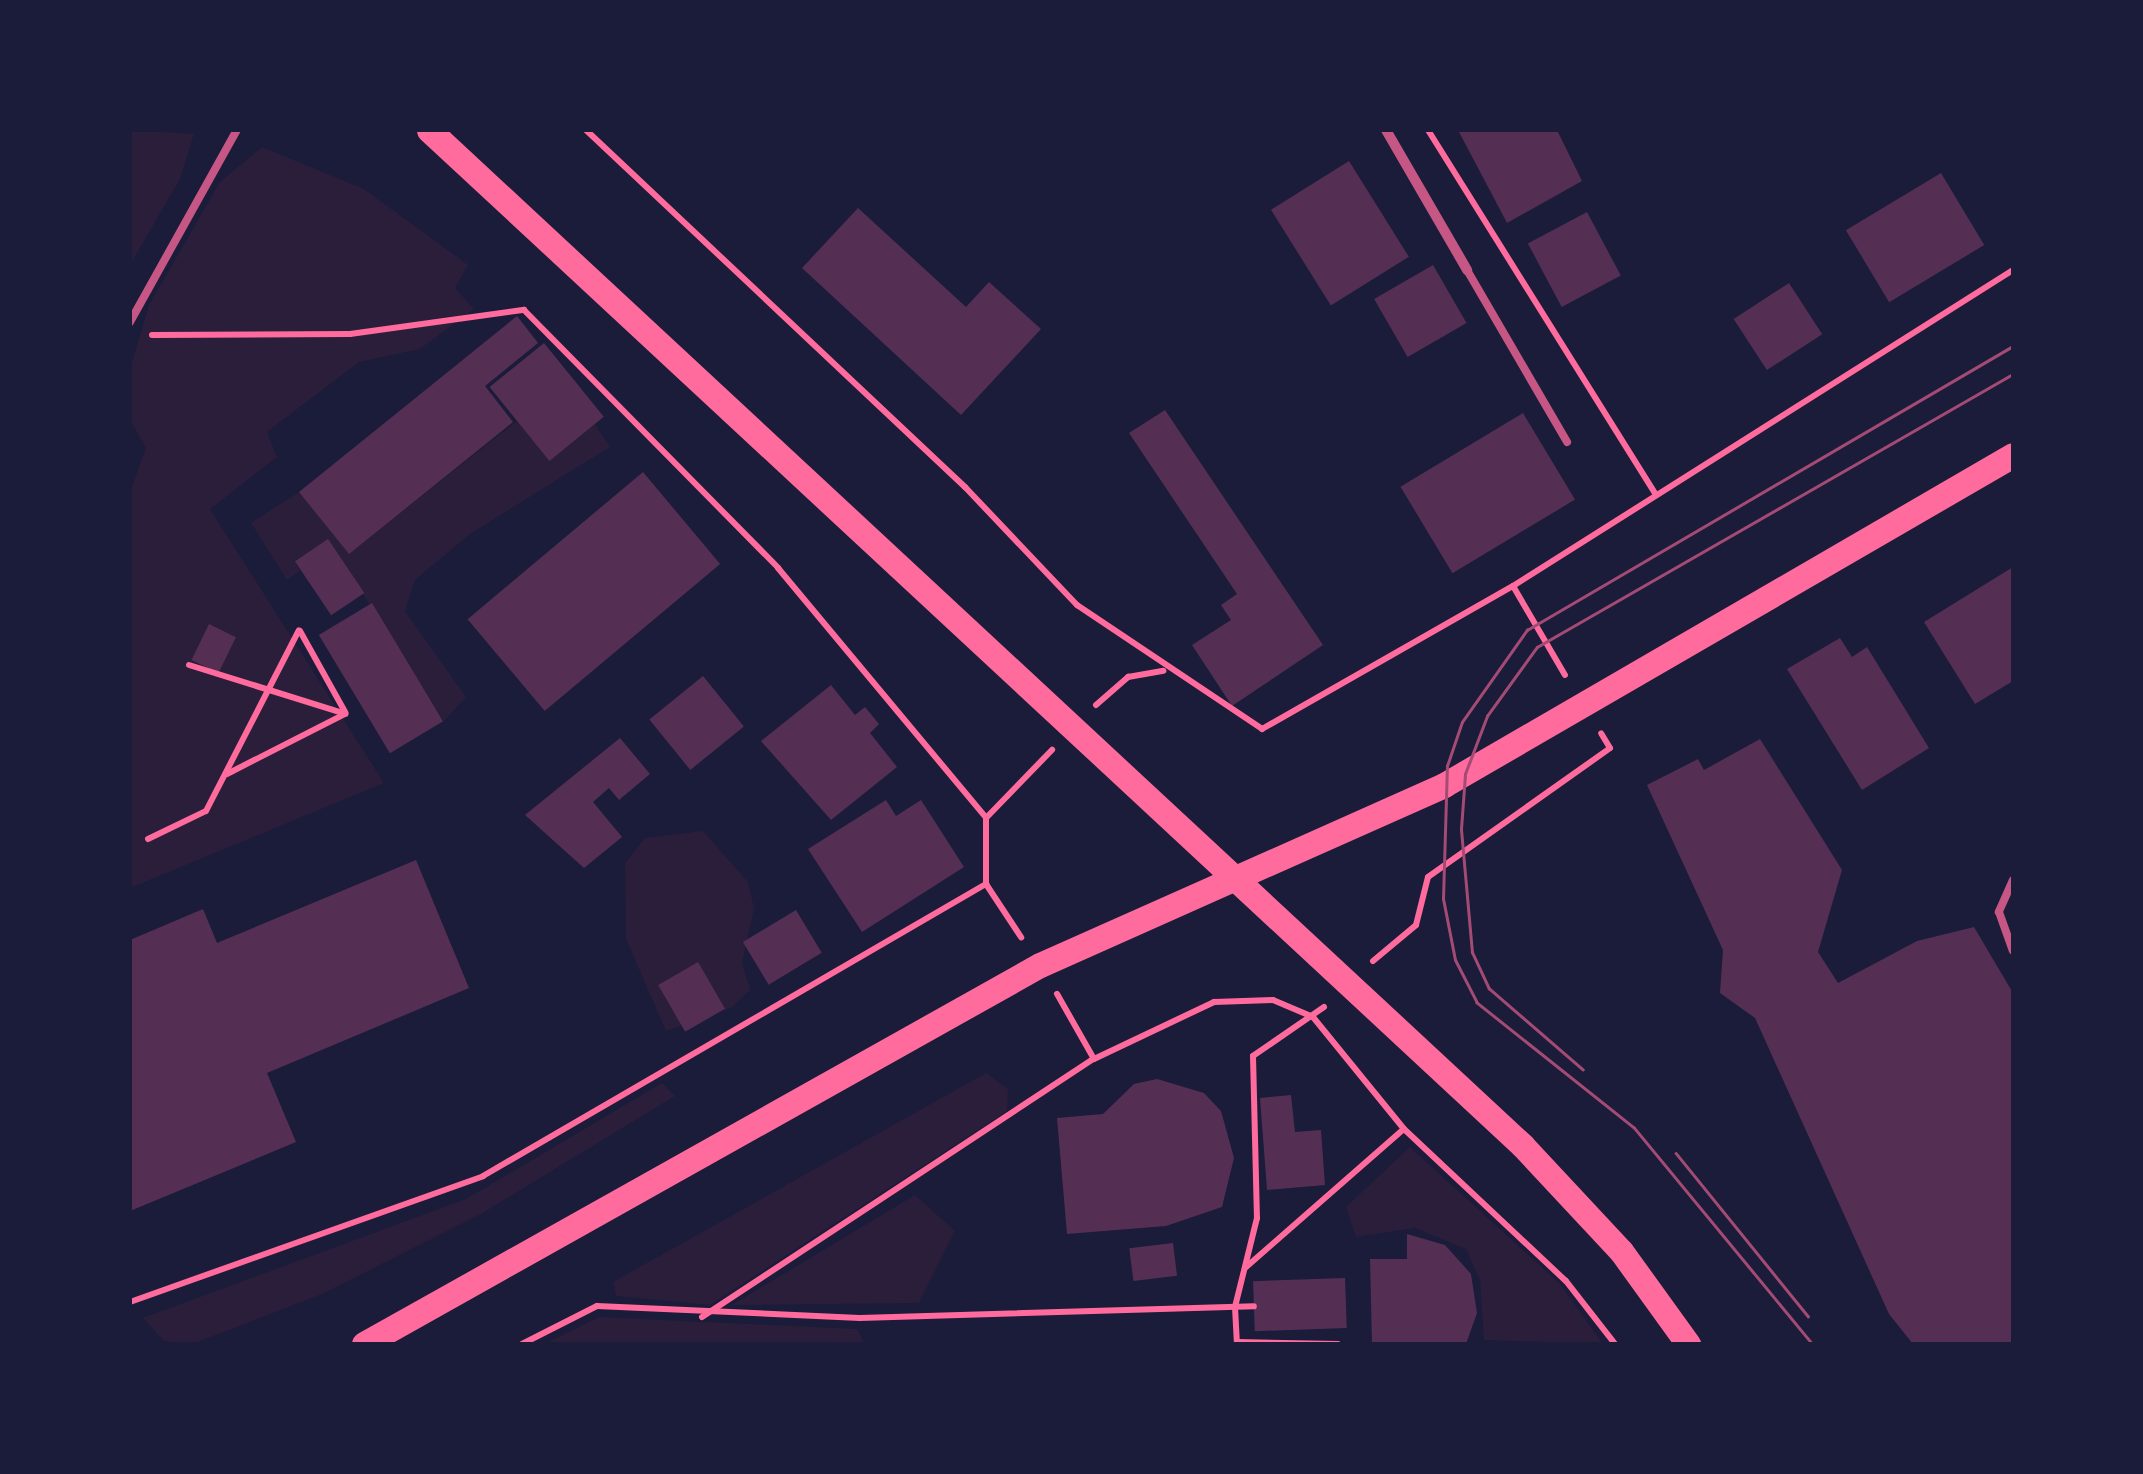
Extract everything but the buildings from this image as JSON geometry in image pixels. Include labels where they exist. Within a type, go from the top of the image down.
[{"type":"main road","points":[[429,130],[1233,872],[1522,1145],[1621,1252],[1688,1344]]},
{"type":"main road","points":[[364,1344],[1040,965],[1233,872],[1444,786],[2013,454]]},
{"type":"street","points":[[1387,131],[1468,270]]},
{"type":"lane","points":[[130,322],[237,130]]},
{"type":"lane","points":[[1468,270],[1567,442]]},
{"type":"lane","points":[[2013,880],[1999,912],[2013,951]]},
{"type":"path","points":[[586,130],[965,487],[1077,605],[1262,728],[1513,586],[2013,270]]},
{"type":"path","points":[[1428,130],[1656,495]]},
{"type":"path","points":[[130,336],[350,334],[524,310],[778,568],[986,818],[986,884],[1040,965],[1094,1059]]},
{"type":"path","points":[[1513,586],[1582,704]]},
{"type":"path","points":[[148,839],[206,811],[299,630],[346,714]]},
{"type":"path","points":[[189,664],[346,714]]},
{"type":"path","points":[[224,775],[346,714]]},
{"type":"path","points":[[1338,1344],[1237,1342],[1235,1307],[1258,1218],[1253,1056],[1313,1017],[1416,925],[1428,876],[1610,748]]},
{"type":"path","points":[[130,1302],[484,1176],[986,884]]},
{"type":"path","points":[[702,1317],[1094,1059],[1214,1002],[1273,1000],[1313,1017],[1404,1129],[1566,1280],[1615,1344]]},
{"type":"path","points":[[1244,1268],[1404,1129]]},
{"type":"path","points":[[522,1344],[597,1306],[702,1317],[1254,1306]]},
{"type":"shaded area","points":[[130,130],[194,134],[180,179],[130,265]]},
{"type":"shaded area","points":[[262,147],[364,189],[468,265],[455,288],[474,309],[420,349],[359,362],[267,432],[277,457],[210,509],[384,783],[130,888],[130,492],[146,448],[130,420],[130,369],[149,305],[220,182]]},
{"type":"shaded area","points":[[517,421],[549,460],[594,423],[610,447],[470,534],[415,580],[405,611],[466,697],[444,721],[328,540],[294,561],[300,571],[287,580],[251,523],[299,492],[349,553]]},
{"type":"shaded area","points":[[703,831],[748,882],[754,908],[742,963],[750,990],[731,1008],[666,1031],[626,939],[625,863],[645,838]]},
{"type":"shaded area","points":[[986,1073],[1008,1089],[1007,1111],[710,1305],[616,1296],[613,1282]]},
{"type":"shaded area","points":[[662,1083],[675,1096],[481,1214],[322,1294],[192,1344],[164,1341],[143,1318],[466,1199]]},
{"type":"shaded area","points":[[1410,1147],[1560,1284],[1603,1344],[1484,1340],[1480,1280],[1466,1249],[1415,1228],[1356,1237],[1346,1207]]},
{"type":"shaded area","points":[[915,1195],[955,1231],[919,1303],[732,1305]]},
{"type":"shaded area","points":[[599,1317],[857,1329],[865,1344],[544,1344]]},
{"type":"tram line","points":[[1812,1344],[1634,1128],[1477,1003],[1455,960],[1443,899],[1447,766],[1462,722],[1527,630],[2013,346]]},
{"type":"tram line","points":[[1583,1070],[1489,989],[1472,953],[1461,829],[1465,774],[1487,716],[1537,647],[2013,374]]},
{"type":"tram line","points":[[1676,1153],[1808,1316]]}]
